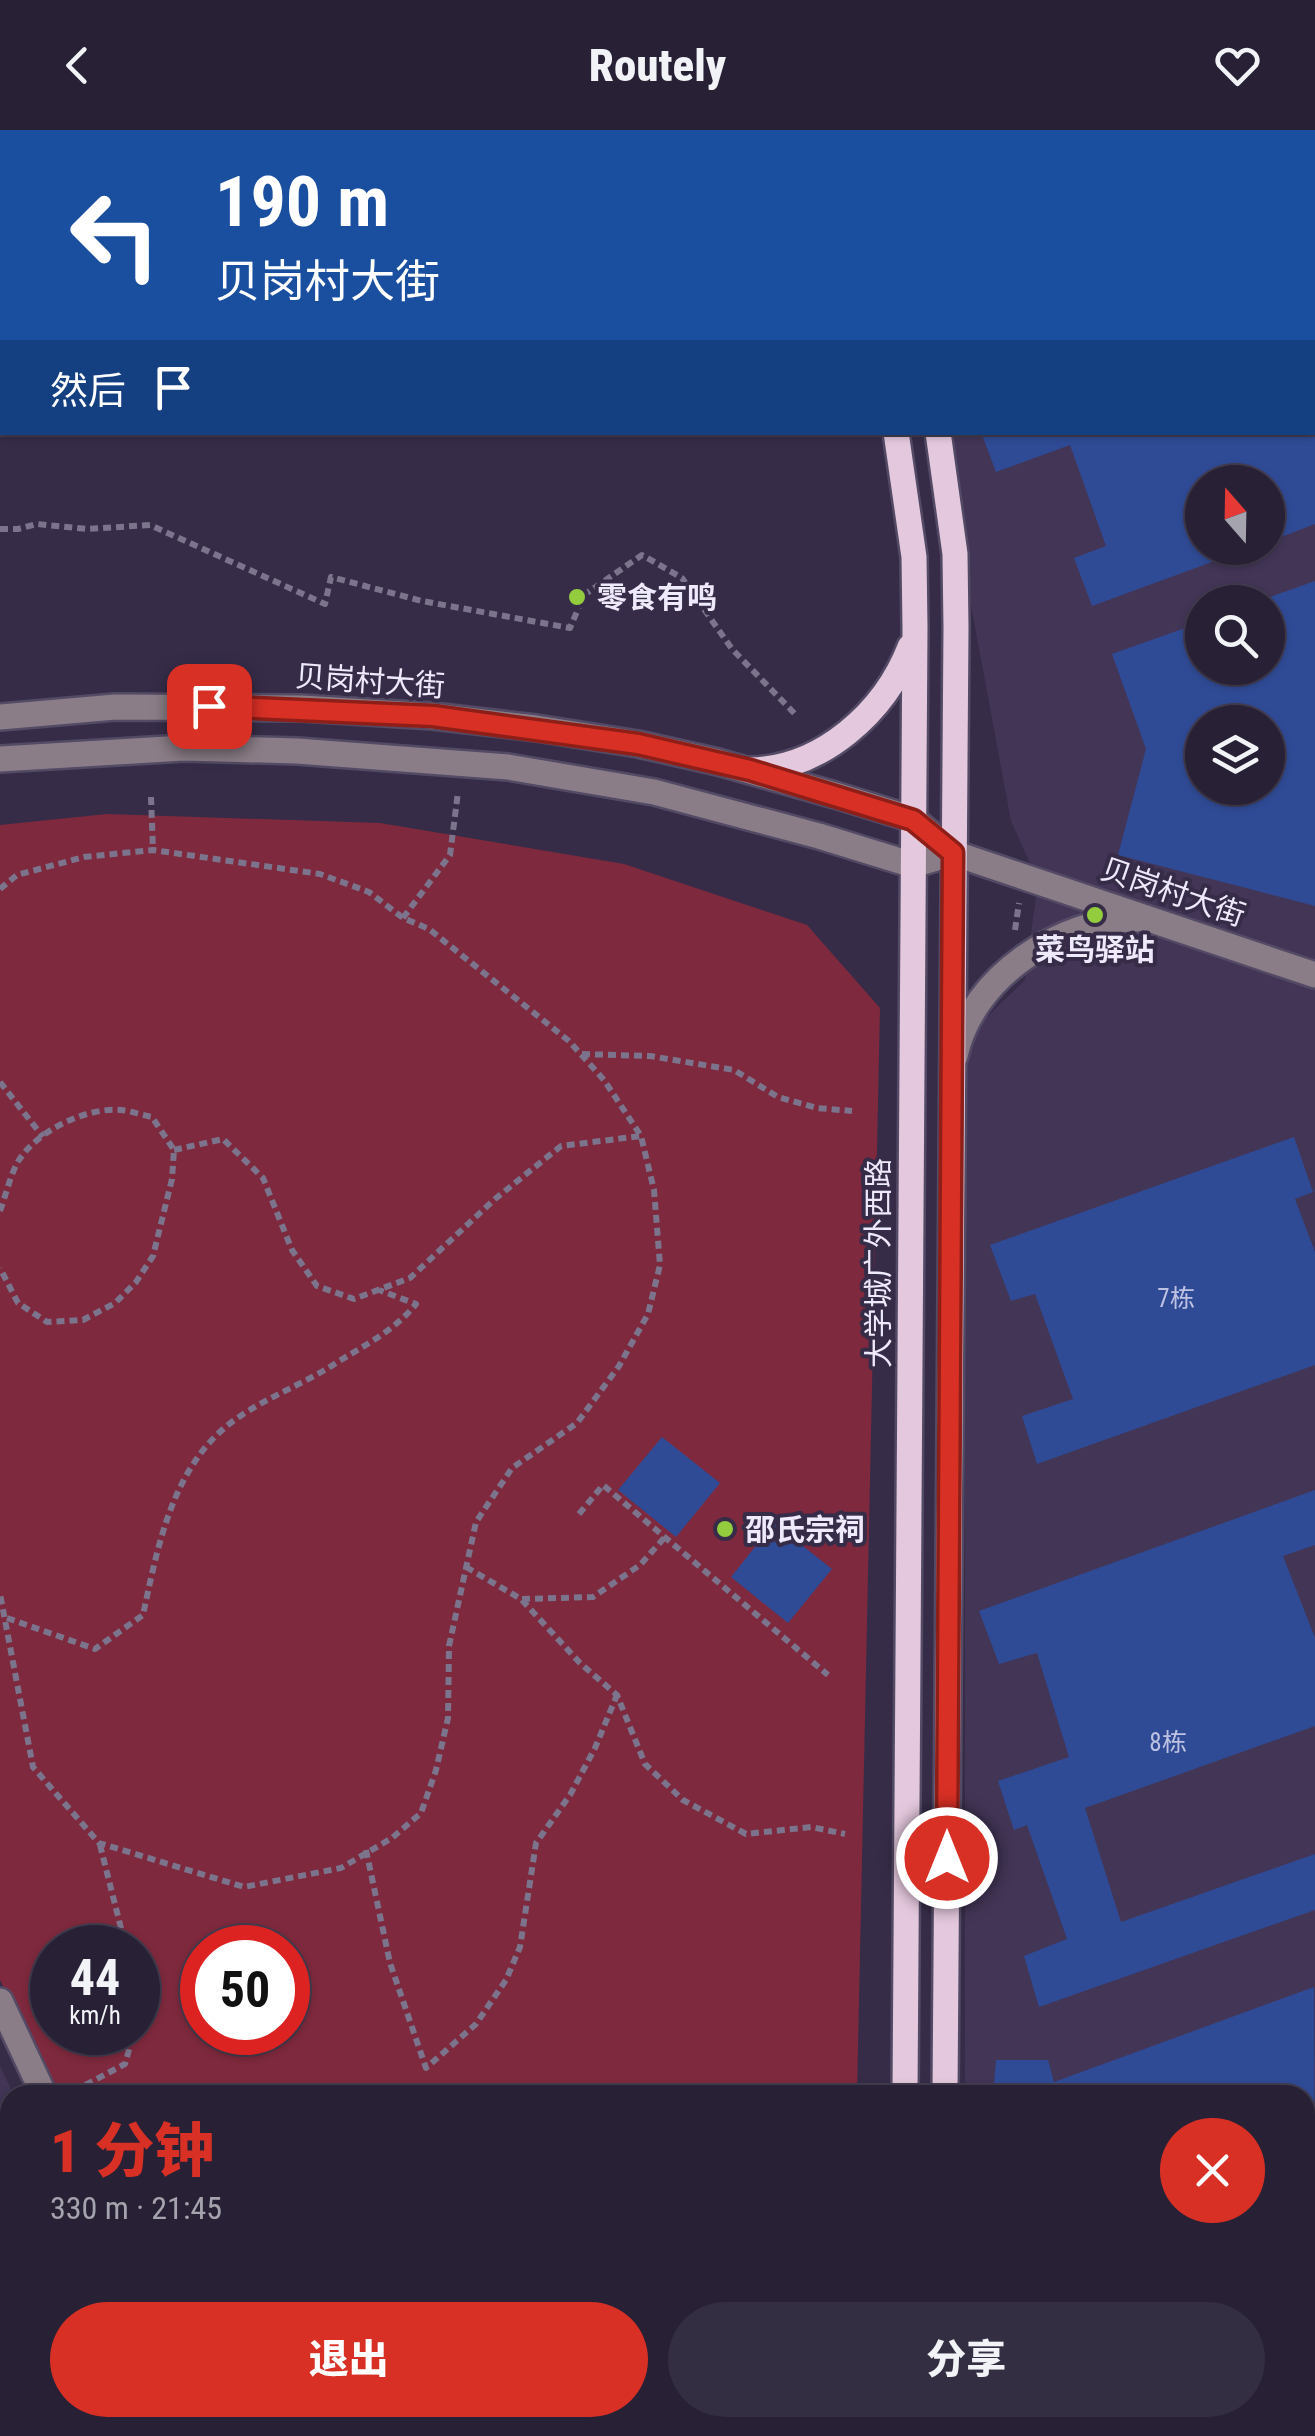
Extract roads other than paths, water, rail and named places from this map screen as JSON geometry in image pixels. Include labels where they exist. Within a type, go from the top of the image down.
[{"type":"main road","name":"大学城广外西路","points":[[896,435],[914,557],[915,628],[905,2085]]},
{"type":"main road","points":[[938,435],[954,554],[945,2085]]},
{"type":"main road","points":[[750,770],[785,766],[846,734],[894,681],[915,628]]},
{"type":"street","name":"贝岗村大街","points":[[0,718],[115,707],[301,708],[433,716],[638,744],[750,770],[913,820],[953,853],[1315,975]]},
{"type":"street","points":[[0,758],[184,748],[297,750],[508,767],[654,792],[913,865],[953,853]]},
{"type":"street","points":[[952,1070],[957,1044],[976,1007],[1006,972],[1032,952],[1096,926],[1132,918],[1151,919]]},
{"type":"street","points":[[0,2001],[39,2085]]},
{"type":"place","name":"零食有鸣","points":[[577,597]]},
{"type":"place","name":"菜鸟驿站","points":[[1095,915]]},
{"type":"place","name":"邵氏宗祠","points":[[725,1529]]}]
